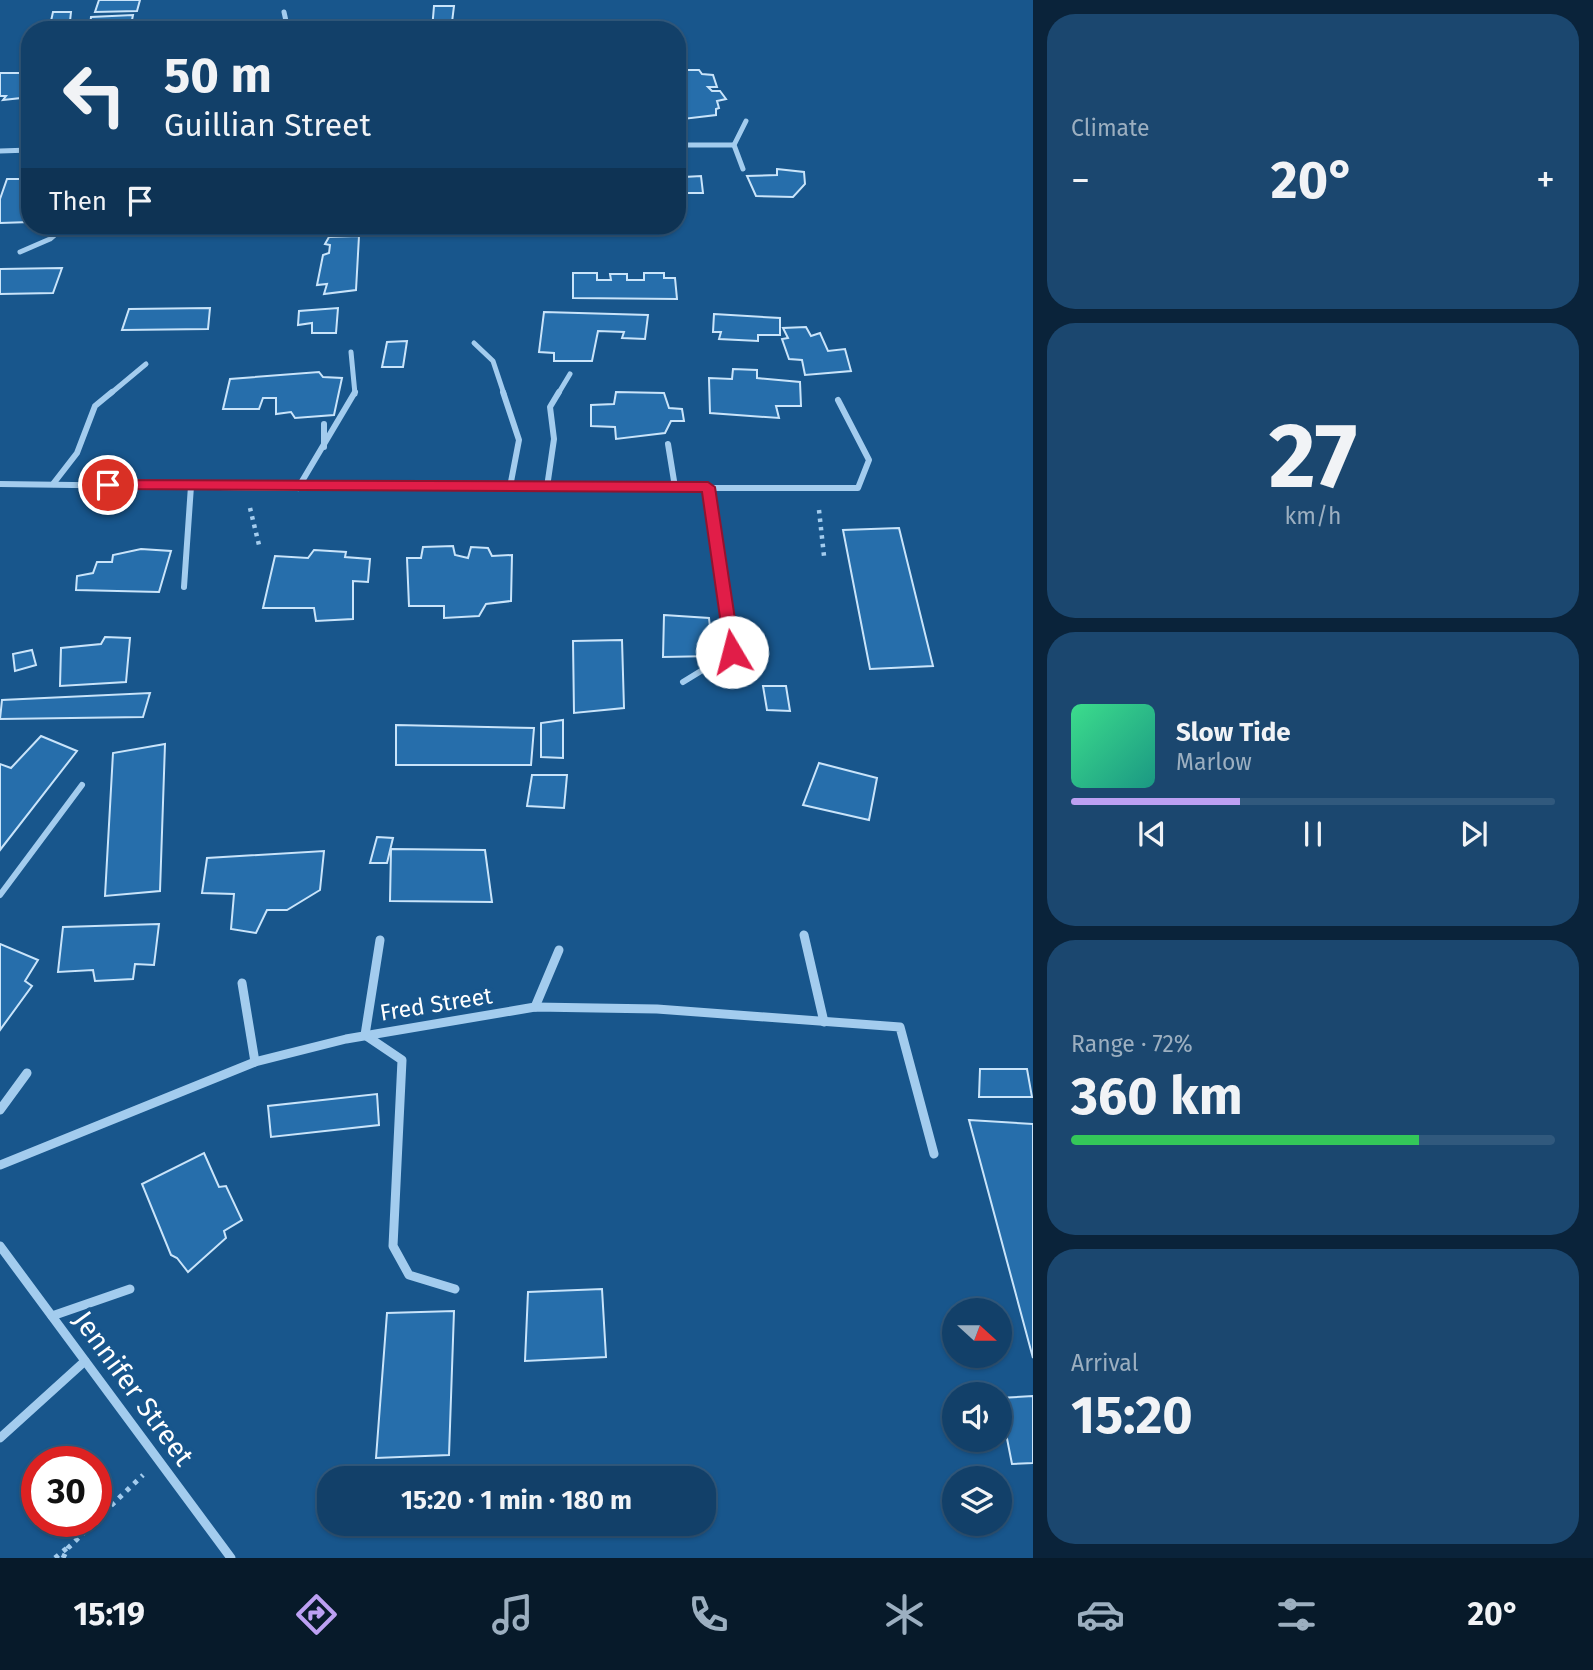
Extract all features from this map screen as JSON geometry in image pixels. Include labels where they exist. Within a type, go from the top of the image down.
[{"type":"street","points":[[284,12],[286,21]]},
{"type":"street","points":[[743,169],[734,145],[746,121]]},
{"type":"street","points":[[686,145],[734,145]]},
{"type":"street","points":[[0,151],[21,150]]},
{"type":"street","points":[[20,251],[44,242],[53,235]]},
{"type":"street","points":[[474,343],[493,360],[519,440],[510,487]]},
{"type":"street","points":[[298,488],[355,396],[351,352]]},
{"type":"street","points":[[53,484],[77,453],[95,406],[146,364]]},
{"type":"street","points":[[547,487],[554,439],[550,407],[570,374]]},
{"type":"street","points":[[0,484],[298,488],[858,488],[869,460],[838,400]]},
{"type":"street","points":[[324,424],[324,447]]},
{"type":"street","points":[[668,444],[676,487]]},
{"type":"street","points":[[184,587],[191,486]]},
{"type":"street","points":[[683,682],[732,652],[708,487]]},
{"type":"street","points":[[0,895],[82,785]]},
{"type":"street","points":[[804,935],[824,1022]]},
{"type":"street","points":[[380,940],[365,1035],[402,1060],[393,1246],[409,1275],[455,1289]]},
{"type":"street","points":[[536,1007],[559,950]]},
{"type":"street","points":[[242,983],[255,1062]]},
{"type":"street","name":"Fred Street","points":[[0,1166],[255,1062],[365,1035],[536,1007],[657,1009],[900,1027],[934,1154]]},
{"type":"street","points":[[0,1110],[27,1073]]},
{"type":"street","name":"Jennifer Street","points":[[0,1246],[231,1558]]},
{"type":"street","points":[[52,1316],[130,1289]]},
{"type":"street","points":[[0,1438],[85,1361]]},
{"type":"path","points":[[244,487],[260,549]]},
{"type":"path","points":[[807,488],[819,510],[824,556]]},
{"type":"path","points":[[112,1504],[158,1459]]},
{"type":"path","points":[[55,1558],[79,1537]]},
{"type":"path","points":[[63,1558],[68,1548]]},
{"type":"building","points":[[99,0],[140,0],[137,11],[95,12]]},
{"type":"building","points":[[434,6],[454,6],[452,21],[433,21]]},
{"type":"building","points":[[53,12],[71,12],[70,21],[51,21]]},
{"type":"building","points":[[133,15],[132,21],[91,21],[91,17]]},
{"type":"building","points":[[686,70],[699,70],[702,74],[713,75],[717,87],[708,87],[712,91],[720,91],[726,99],[717,101],[719,108],[716,109],[716,115],[686,119]]},
{"type":"building","points":[[0,73],[21,73],[21,98],[3,100],[6,96],[0,96]]},
{"type":"building","points":[[777,169],[804,172],[805,184],[793,197],[756,196],[747,176],[777,175]]},
{"type":"building","points":[[701,176],[703,193],[686,193],[686,177]]},
{"type":"building","points":[[7,179],[21,179],[21,222],[0,223],[0,199]]},
{"type":"building","points":[[359,236],[356,290],[324,294],[327,284],[317,285],[323,255],[329,253],[330,245],[325,244],[329,237]]},
{"type":"building","points":[[62,268],[53,293],[0,294],[0,269]]},
{"type":"building","points":[[573,273],[597,273],[597,280],[611,280],[610,274],[627,274],[627,280],[644,280],[644,273],[664,273],[664,278],[675,278],[677,299],[573,298]]},
{"type":"building","points":[[210,308],[208,329],[122,330],[129,309]]},
{"type":"building","points":[[338,308],[336,333],[312,333],[312,323],[298,325],[299,311]]},
{"type":"building","points":[[544,312],[648,315],[645,339],[622,338],[624,332],[598,331],[592,361],[554,361],[554,353],[539,352]]},
{"type":"building","points":[[714,314],[780,318],[780,335],[758,335],[758,341],[719,339],[721,332],[713,332]]},
{"type":"building","points":[[806,327],[811,336],[820,333],[828,351],[845,349],[851,371],[805,375],[802,360],[789,359],[782,339],[788,338],[783,328]]},
{"type":"building","points":[[407,341],[403,367],[382,367],[387,342]]},
{"type":"building","points":[[733,369],[757,370],[757,378],[800,382],[801,406],[776,406],[779,418],[710,413],[709,378],[732,379]]},
{"type":"building","points":[[319,372],[323,377],[342,378],[334,415],[295,418],[291,412],[276,414],[276,398],[263,398],[259,409],[223,409],[230,379]]},
{"type":"building","points":[[616,392],[664,393],[669,408],[682,409],[684,421],[671,421],[665,433],[616,439],[615,427],[591,426],[591,405],[614,404]]},
{"type":"building","points":[[899,528],[933,666],[870,669],[843,530]]},
{"type":"building","points":[[453,546],[455,555],[468,558],[471,547],[488,548],[492,556],[512,555],[511,601],[486,604],[479,616],[444,618],[444,606],[409,606],[407,558],[421,558],[423,547]]},
{"type":"building","points":[[141,549],[171,551],[159,592],[76,590],[77,576],[93,573],[97,562],[112,562],[113,555]]},
{"type":"building","points":[[314,550],[346,552],[345,557],[370,559],[368,582],[353,581],[353,619],[316,621],[314,608],[263,608],[275,556],[308,558]]},
{"type":"building","points":[[664,615],[709,618],[713,656],[663,657]]},
{"type":"building","points":[[105,637],[130,638],[126,682],[60,686],[61,648],[101,644]]},
{"type":"building","points":[[622,640],[624,708],[574,713],[573,641]]},
{"type":"building","points":[[32,650],[36,665],[15,671],[13,654]]},
{"type":"building","points":[[763,686],[786,686],[790,711],[767,710]]},
{"type":"building","points":[[150,693],[143,717],[0,719],[2,700]]},
{"type":"building","points":[[563,720],[563,758],[541,757],[541,723]]},
{"type":"building","points":[[396,725],[534,728],[531,765],[396,765]]},
{"type":"building","points":[[41,736],[77,751],[0,850],[0,764],[11,768]]},
{"type":"building","points":[[165,744],[160,891],[105,896],[113,753]]},
{"type":"building","points":[[819,763],[877,778],[869,820],[803,805]]},
{"type":"building","points":[[532,775],[567,775],[564,808],[527,806]]},
{"type":"building","points":[[377,837],[393,838],[387,863],[370,863]]},
{"type":"building","points":[[391,849],[485,850],[492,902],[390,901]]},
{"type":"building","points":[[324,851],[320,890],[287,910],[267,910],[256,933],[231,929],[234,894],[202,893],[207,858]]},
{"type":"building","points":[[159,924],[154,965],[135,964],[133,979],[95,981],[93,970],[58,972],[63,927]]},
{"type":"building","points":[[0,944],[38,960],[25,981],[32,986],[0,1030]]},
{"type":"building","points":[[980,1069],[1027,1069],[1032,1097],[979,1097]]},
{"type":"building","points":[[377,1094],[379,1125],[271,1137],[268,1106]]},
{"type":"building","points":[[969,1120],[1033,1124],[1033,1358]]},
{"type":"building","points":[[204,1153],[219,1187],[226,1186],[242,1220],[224,1231],[226,1238],[188,1272],[177,1258],[171,1255],[142,1184]]},
{"type":"building","points":[[602,1289],[606,1357],[525,1361],[528,1292]]},
{"type":"building","points":[[454,1311],[449,1455],[376,1458],[387,1313]]},
{"type":"building","points":[[1033,1396],[1033,1463],[1012,1464],[1010,1452],[1012,1452],[1012,1397]]},
{"type":"route","points":[[108,485],[298,488],[708,487],[732,652]]}]
